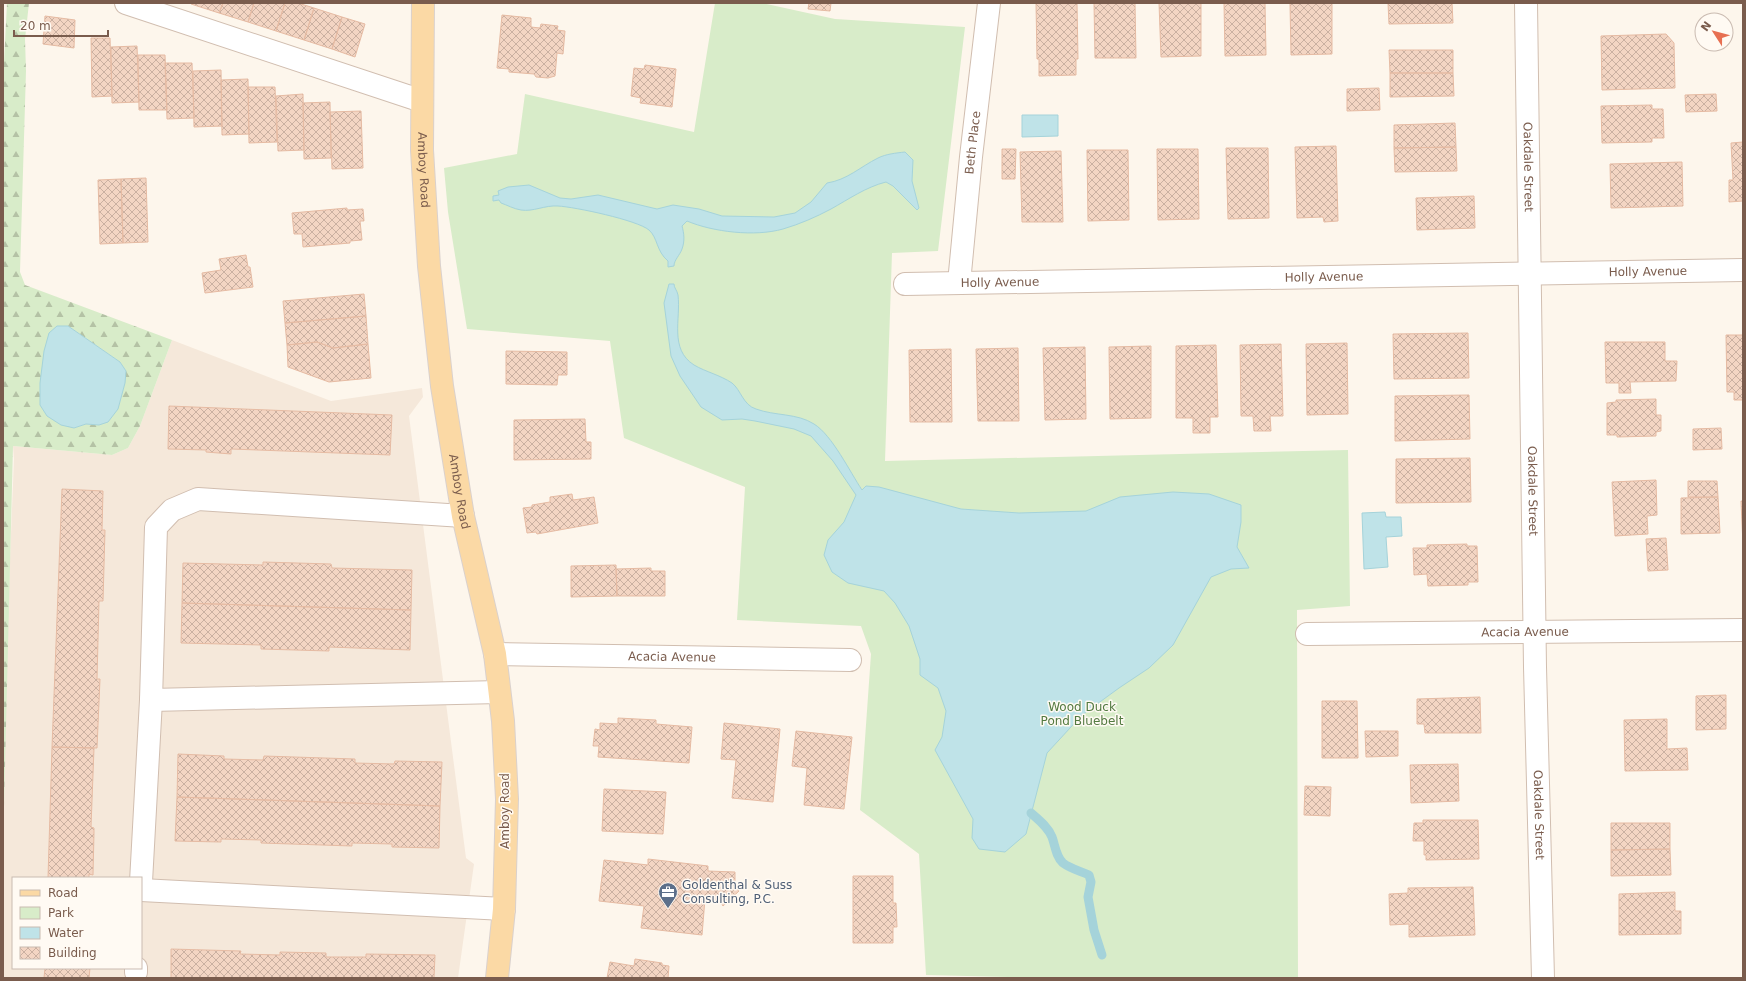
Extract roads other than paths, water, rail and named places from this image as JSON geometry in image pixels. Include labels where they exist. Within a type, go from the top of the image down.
[{"type":"main road","name":"Amboy Road","points":[[423,3],[422,150],[429,266],[442,386],[463,516],[495,654],[503,722],[507,799],[504,909],[497,978]]},
{"type":"street","points":[[126,3],[422,101]]},
{"type":"street","name":"Beth Place","points":[[959,283],[970,157],[990,3]]},
{"type":"street","name":"Oakdale Street","points":[[1526,3],[1534,633],[1543,978]]},
{"type":"street","name":"Holly Avenue","points":[[905,284],[1743,270]]},
{"type":"street","points":[[141,877],[151,700],[156,527],[172,510],[198,499],[463,516]]},
{"type":"street","name":"Acacia Avenue","points":[[1307,634],[1743,630]]},
{"type":"street","name":"Acacia Avenue","points":[[495,654],[850,660]]},
{"type":"street","points":[[151,700],[499,692]]},
{"type":"street","points":[[142,890],[504,909]]},
{"type":"water","points":[[1022,115],[1058,115],[1058,136],[1022,137]]},
{"type":"water","points":[[905,152],[913,160],[912,181],[919,208],[917,210],[893,186],[886,182],[865,190],[808,220],[783,229],[760,233],[734,232],[709,228],[687,221],[682,226],[684,243],[682,249],[674,266],[668,267],[668,261],[661,253],[652,233],[642,226],[632,222],[591,211],[566,207],[548,206],[530,210],[521,210],[501,203],[499,200],[493,201],[493,196],[499,195],[498,191],[508,187],[529,185],[560,198],[571,199],[598,195],[657,209],[673,205],[699,209],[722,216],[774,217],[795,213],[811,202],[827,183],[841,179],[881,157]]},
{"type":"water","points":[[669,284],[674,284],[678,295],[679,342],[681,351],[686,358],[703,370],[732,383],[738,389],[745,401],[752,407],[763,411],[807,420],[821,429],[834,445],[862,490],[866,486],[879,487],[961,509],[1019,513],[1086,511],[1120,497],[1173,492],[1209,494],[1241,505],[1241,522],[1237,547],[1249,568],[1231,569],[1211,577],[1173,645],[1149,668],[1082,715],[1047,753],[1026,834],[1005,852],[979,849],[972,838],[973,819],[935,750],[942,737],[946,711],[938,688],[920,675],[920,659],[909,626],[895,603],[884,591],[848,583],[832,572],[824,555],[828,540],[844,522],[856,495],[833,461],[811,436],[794,429],[755,421],[742,419],[722,420],[701,407],[680,376],[671,356],[664,303]]},
{"type":"water","points":[[57,326],[68,326],[120,362],[126,371],[125,383],[118,409],[108,422],[99,425],[86,424],[74,428],[61,425],[47,416],[40,405],[40,383],[44,351],[49,333]]},
{"type":"water","points":[[1385,512],[1386,517],[1401,517],[1402,536],[1386,537],[1388,567],[1364,569],[1362,513]]},
{"type":"waterway","points":[[1031,813],[1050,833],[1057,854],[1063,863],[1089,875],[1091,882],[1088,897],[1094,930],[1102,955]]},
{"type":"place","name":"Goldenthal & Suss Consulting, P.C.","points":[[668,909]]},
{"type":"park label","name":"Wood Duck Pond Bluebelt","points":[[1082,714]]}]
